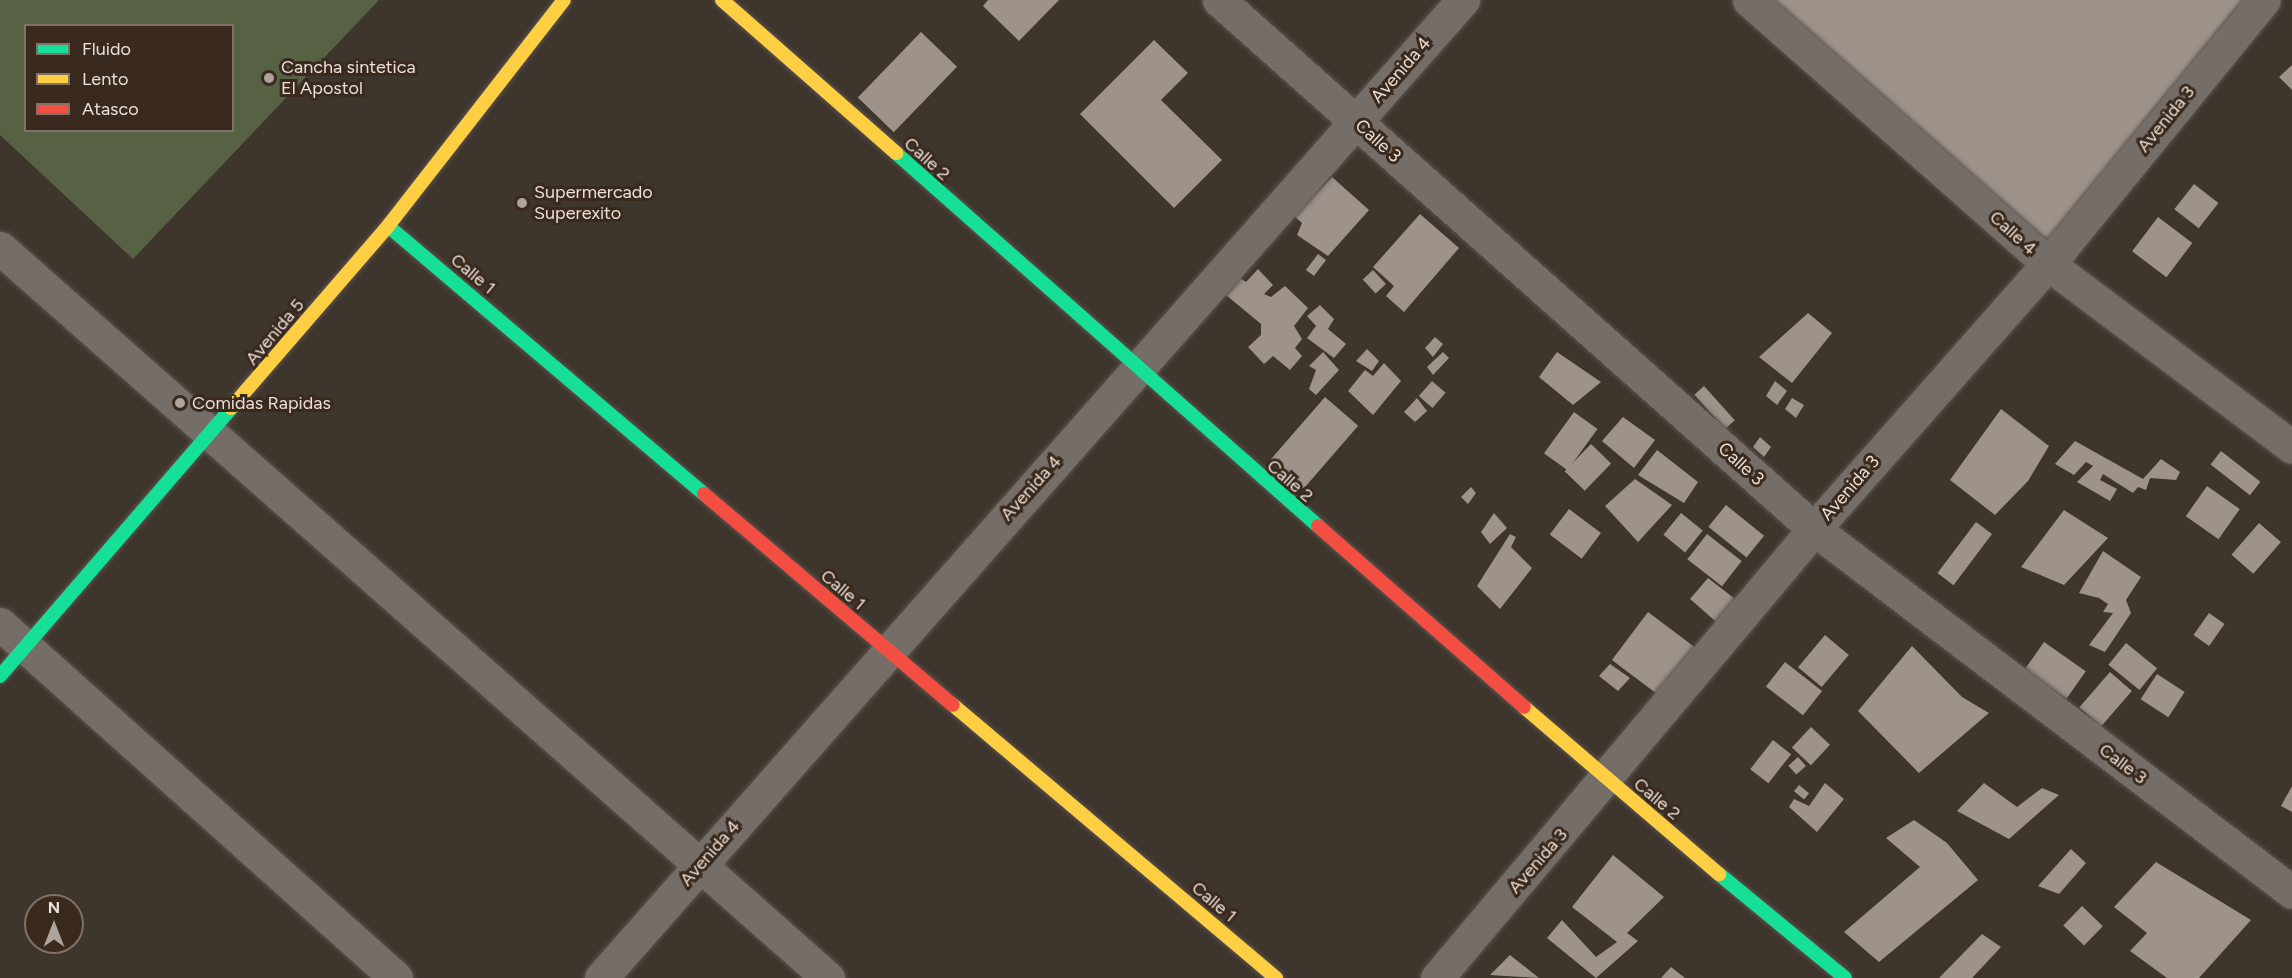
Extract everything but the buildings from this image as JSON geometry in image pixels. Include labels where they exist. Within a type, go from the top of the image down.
[{"type":"street","name":"Avenida 5","points":[[0,676],[213,433],[388,226],[564,0]]},
{"type":"street","name":"Calle 2","points":[[722,0],[1136,371],[1607,781],[1845,978]]},
{"type":"street","name":"Calle 3","points":[[1219,0],[1814,529],[2292,892]]},
{"type":"street","name":"Avenida 4","points":[[602,978],[885,650],[1136,371],[1463,0]]},
{"type":"street","name":"Calle 4","points":[[1749,0],[2047,263],[2292,447]]},
{"type":"street","name":"Avenida 3","points":[[1437,978],[1607,781],[1814,529],[2047,263],[2264,0]]},
{"type":"street","name":"Calle 1","points":[[388,226],[885,650],[1276,978]]},
{"type":"street","points":[[0,248],[213,433],[828,978]]},
{"type":"street","points":[[0,624],[396,978]]},
{"type":"green space","name":"Cancha sintetica El Apostol","points":[[0,0],[379,0],[133,259],[0,135]]},
{"type":"traffic: fast","points":[[896,153],[1318,526]]},
{"type":"traffic: fast","points":[[388,226],[704,494]]},
{"type":"traffic: fast","points":[[0,676],[231,408]]},
{"type":"traffic: fast","points":[[1719,874],[1845,978]]},
{"type":"traffic: slow","points":[[231,408],[388,226],[564,0]]},
{"type":"traffic: slow","points":[[722,0],[896,153]]},
{"type":"traffic: slow","points":[[953,705],[1276,978]]},
{"type":"traffic: slow","points":[[1524,707],[1719,874]]},
{"type":"traffic: jam","points":[[704,494],[953,705]]},
{"type":"traffic: jam","points":[[1318,526],[1524,707]]},
{"type":"place","name":"Cancha sintetica El Apostol","points":[[269,78]]},
{"type":"place","name":"Supermercado Superexito","points":[[522,203]]},
{"type":"place","name":"Comidas Rapidas","points":[[180,403]]}]
